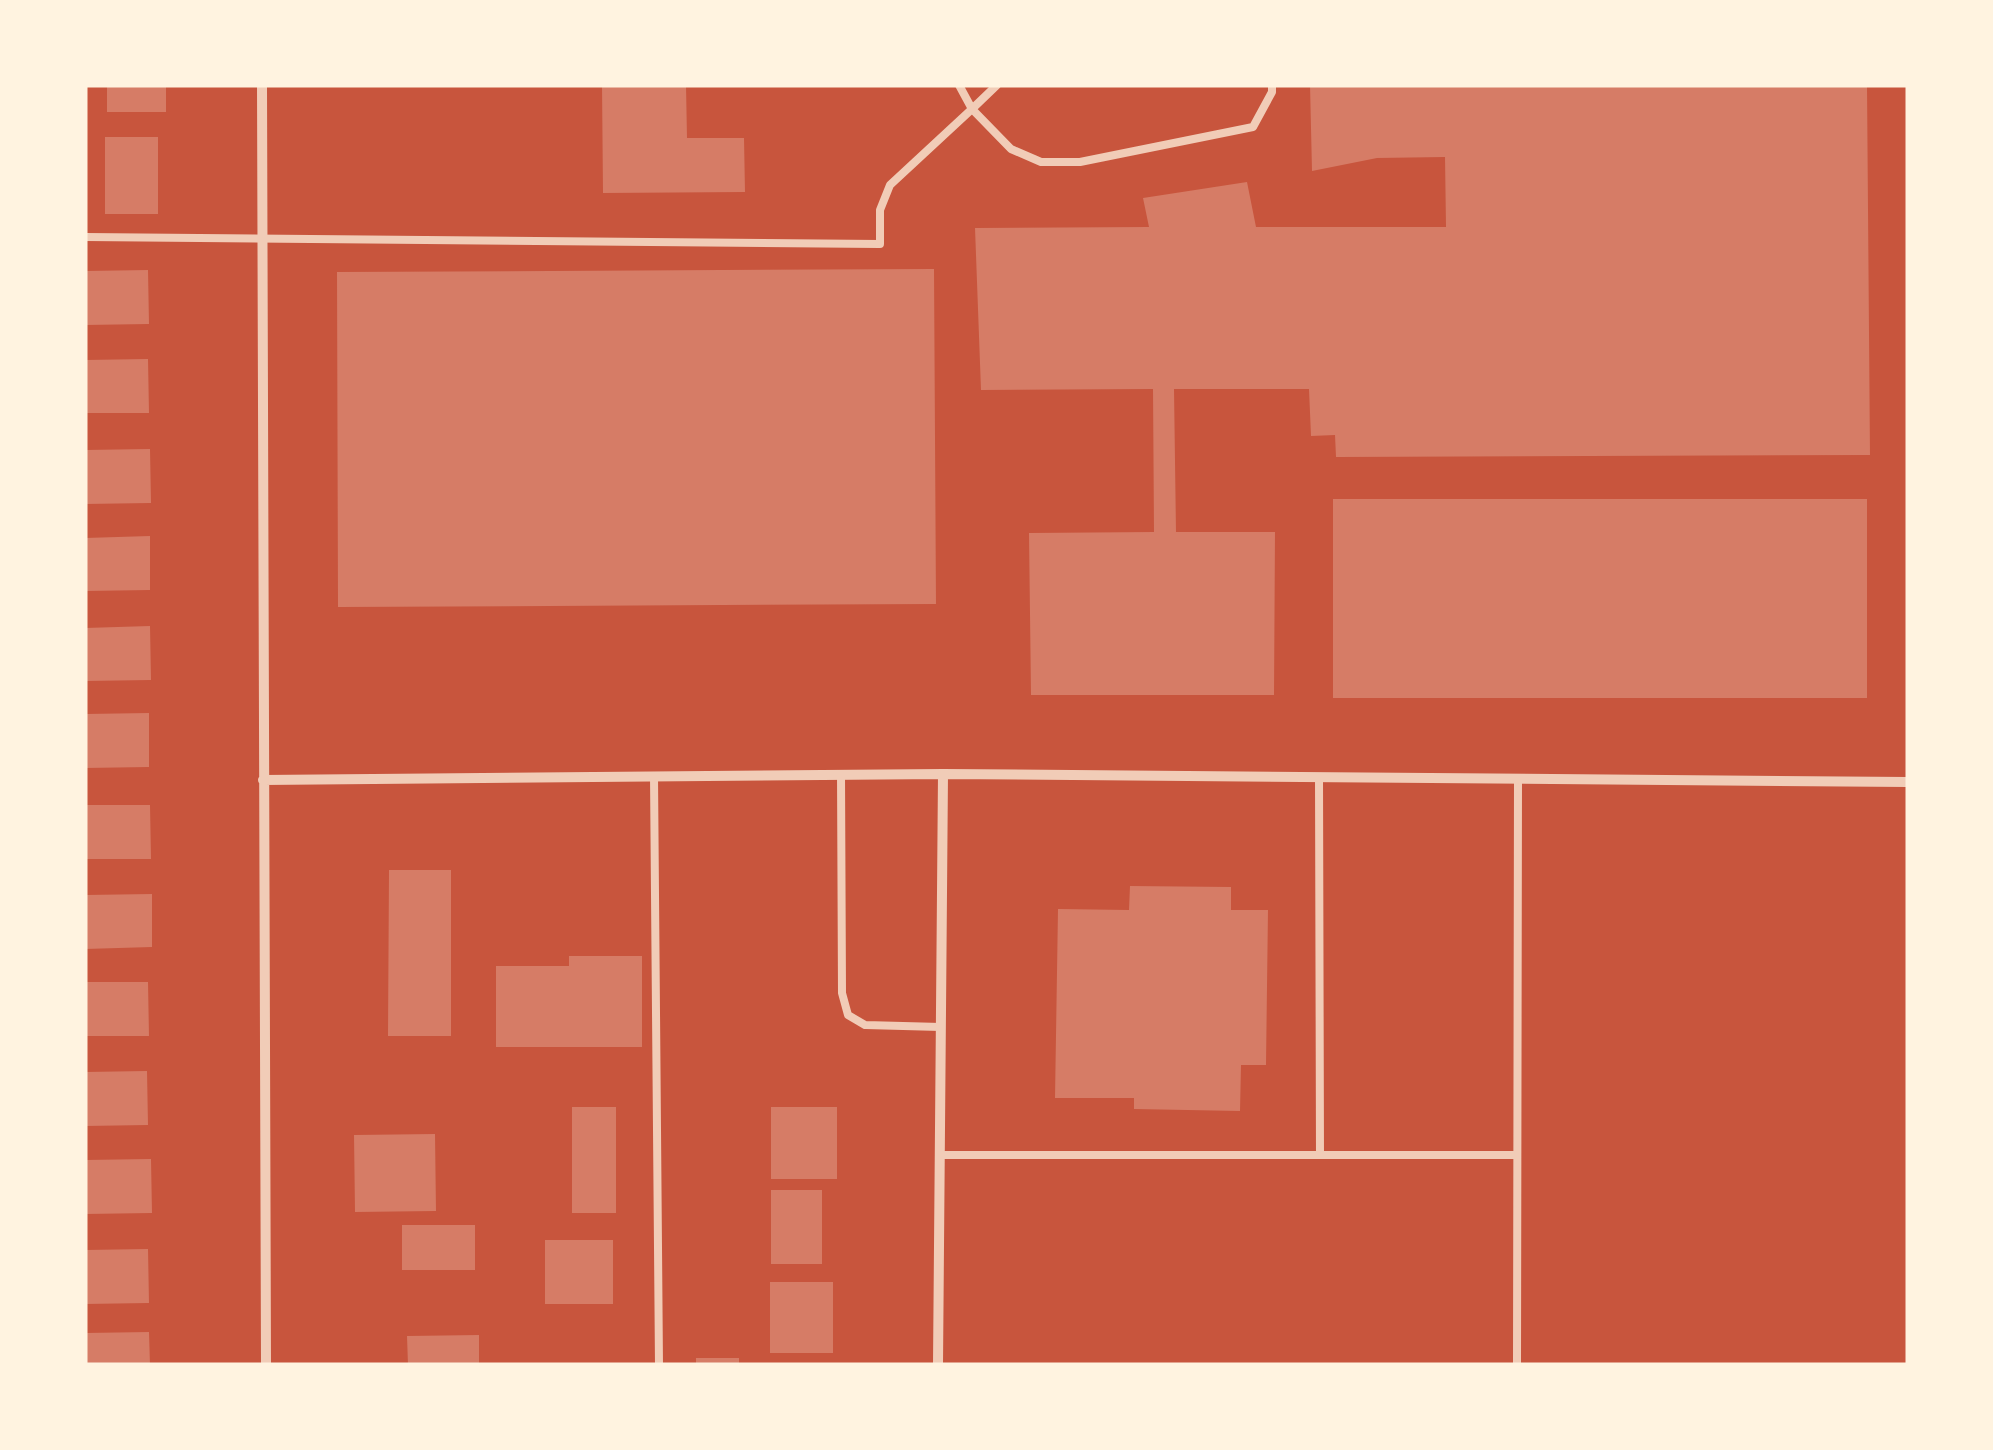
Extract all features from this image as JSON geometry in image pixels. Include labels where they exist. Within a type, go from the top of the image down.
[{"type":"street","points":[[262,85],[266,1365]]},
{"type":"street","points":[[263,780],[943,774],[1908,782]]},
{"type":"street","points":[[938,1365],[943,774]]},
{"type":"lane","points":[[959,85],[972,108],[1011,149],[1042,162],[1080,162],[1253,127],[1272,85]]},
{"type":"lane","points":[[85,237],[880,244],[880,210],[890,185],[997,85]]},
{"type":"lane","points":[[840,774],[842,993],[848,1015],[866,1024],[941,1027]]},
{"type":"lane","points":[[654,776],[659,1365]]},
{"type":"lane","points":[[1320,777],[1320,1155]]},
{"type":"lane","points":[[1517,1365],[1518,779]]},
{"type":"lane","points":[[940,1155],[1518,1155]]},
{"type":"building","points":[[107,85],[166,85],[166,112],[107,112]]},
{"type":"building","points":[[602,85],[686,85],[687,138],[744,138],[745,192],[603,193]]},
{"type":"building","points":[[1310,85],[1867,85],[1870,455],[1336,457],[1335,435],[1311,436],[1309,389],[1174,389],[1176,532],[1275,532],[1274,695],[1031,695],[1029,533],[1154,532],[1153,389],[981,390],[975,228],[1149,227],[1143,198],[1247,182],[1256,227],[1446,227],[1445,157],[1377,158],[1312,171]]},
{"type":"building","points":[[105,137],[158,137],[158,214],[105,214]]},
{"type":"building","points":[[934,269],[936,604],[338,607],[337,272]]},
{"type":"building","points":[[148,270],[149,324],[85,325],[85,271]]},
{"type":"building","points":[[148,359],[149,413],[85,413],[85,360]]},
{"type":"building","points":[[150,449],[151,503],[85,504],[85,450]]},
{"type":"building","points":[[1333,499],[1867,499],[1867,698],[1333,698]]},
{"type":"building","points":[[150,536],[150,590],[85,591],[85,538]]},
{"type":"building","points":[[150,626],[151,680],[85,681],[85,628]]},
{"type":"building","points":[[149,713],[149,767],[85,768],[85,714]]},
{"type":"building","points":[[85,805],[150,805],[151,859],[85,859]]},
{"type":"building","points":[[389,870],[451,870],[451,1036],[388,1036]]},
{"type":"building","points":[[1130,886],[1231,887],[1231,910],[1268,910],[1266,1065],[1241,1065],[1240,1111],[1134,1109],[1134,1098],[1055,1098],[1058,909],[1129,910]]},
{"type":"building","points":[[152,894],[152,947],[85,949],[85,895]]},
{"type":"building","points":[[569,956],[642,956],[642,1047],[496,1047],[496,966],[569,966]]},
{"type":"building","points":[[85,982],[148,982],[149,1036],[85,1036]]},
{"type":"building","points":[[147,1071],[148,1125],[85,1126],[85,1072]]},
{"type":"building","points":[[572,1107],[616,1107],[616,1213],[572,1213]]},
{"type":"building","points":[[771,1107],[837,1107],[837,1179],[771,1179]]},
{"type":"building","points":[[435,1134],[436,1211],[355,1212],[354,1135]]},
{"type":"building","points":[[151,1159],[152,1213],[85,1214],[85,1160]]},
{"type":"building","points":[[771,1190],[822,1190],[822,1264],[771,1264]]},
{"type":"building","points":[[402,1225],[475,1225],[475,1270],[402,1270]]},
{"type":"building","points":[[545,1240],[613,1240],[613,1304],[545,1304]]},
{"type":"building","points":[[148,1249],[149,1303],[85,1304],[85,1250]]},
{"type":"building","points":[[770,1282],[833,1282],[833,1353],[770,1353]]},
{"type":"building","points":[[149,1332],[150,1365],[85,1365],[85,1333]]},
{"type":"building","points":[[479,1335],[479,1365],[408,1365],[407,1336]]},
{"type":"building","points":[[696,1358],[739,1358],[739,1365],[696,1365]]}]
